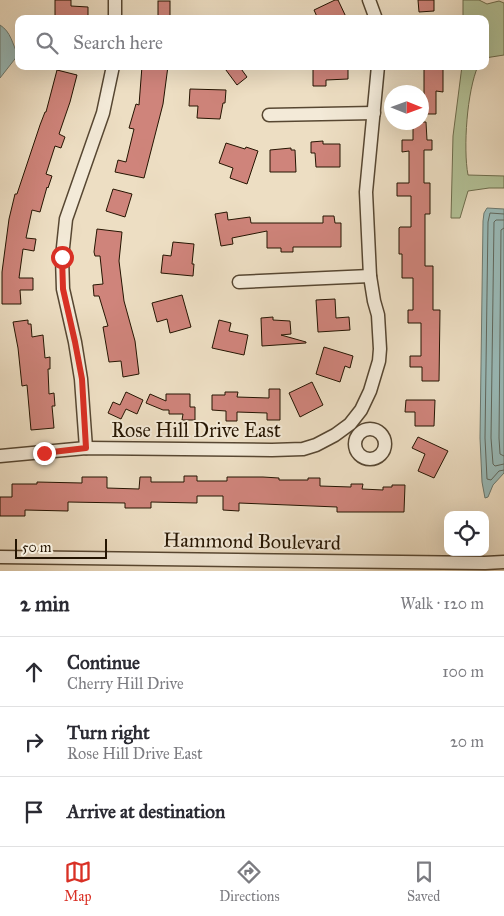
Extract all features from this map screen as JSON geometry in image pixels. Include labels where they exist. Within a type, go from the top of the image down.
[{"type":"street","points":[[115,0],[115,15]]},
{"type":"street","points":[[368,0],[374,15]]},
{"type":"street","points":[[86,448],[82,379],[63,289],[62,257],[66,219],[103,113],[112,70]]},
{"type":"street","points":[[239,282],[370,276],[366,192],[378,70]]},
{"type":"street","points":[[269,115],[374,113]]},
{"type":"street","name":"Rose Hill Drive East","points":[[0,456],[86,448],[272,450],[303,448],[355,428],[370,391],[379,361],[378,315],[370,276]]},
{"type":"street","name":"Hammond Boulevard","points":[[0,557],[110,565],[504,562]]},
{"type":"green space","points":[[463,0],[479,0],[487,4],[499,1],[504,3],[504,55],[489,57],[489,15],[463,15]]},
{"type":"green space","points":[[461,70],[477,70],[471,90],[467,120],[466,150],[468,175],[504,176],[504,188],[468,191],[460,218],[451,218],[453,136]]},
{"type":"water","points":[[0,25],[9,34],[15,48],[15,59],[0,78]]},
{"type":"water","points":[[487,208],[504,209],[504,473],[493,485],[488,497],[485,498],[482,482],[480,438],[483,221]]},
{"type":"building","points":[[55,0],[71,0],[71,6],[88,7],[88,15],[55,15]]},
{"type":"building","points":[[338,0],[345,15],[316,15],[314,10]]},
{"type":"building","points":[[418,0],[434,0],[434,11],[419,12]]},
{"type":"building","points":[[158,1],[170,1],[170,15],[158,15]]},
{"type":"building","points":[[57,70],[77,75],[59,134],[65,137],[61,148],[55,146],[46,174],[52,176],[40,212],[32,210],[26,238],[36,239],[34,251],[23,249],[19,278],[33,278],[33,290],[20,290],[21,304],[2,304],[2,272],[9,219],[15,194],[17,194],[46,112]]},
{"type":"building","points":[[142,70],[167,70],[163,104],[144,178],[115,172],[118,160],[126,162],[134,129],[129,128],[136,104],[139,105]]},
{"type":"building","points":[[226,70],[242,70],[247,77],[237,85]]},
{"type":"building","points":[[313,70],[348,70],[348,79],[326,80],[326,86],[313,86]]},
{"type":"building","points":[[424,70],[443,70],[443,92],[436,91],[436,114],[429,114],[429,85],[424,85]]},
{"type":"building","points":[[190,89],[226,90],[225,103],[223,103],[220,119],[197,118],[198,106],[189,106]]},
{"type":"building","points":[[413,130],[426,130],[427,140],[432,140],[432,150],[424,150],[424,183],[430,183],[430,214],[425,214],[425,266],[433,266],[433,310],[440,310],[439,381],[422,381],[422,367],[410,367],[410,356],[421,356],[421,323],[408,323],[408,310],[413,310],[413,278],[402,278],[402,254],[399,254],[399,228],[411,227],[411,196],[397,196],[397,183],[409,183],[409,151],[402,152],[402,140],[413,140]]},
{"type":"building","points":[[323,141],[323,144],[340,144],[340,167],[316,167],[315,153],[311,153],[311,142]]},
{"type":"building","points":[[226,143],[258,151],[247,184],[230,178],[233,168],[219,163]]},
{"type":"building","points":[[291,148],[291,150],[295,150],[296,172],[270,172],[270,150]]},
{"type":"building","points":[[113,189],[132,194],[125,217],[106,211]]},
{"type":"building","points":[[227,212],[228,220],[250,217],[251,223],[323,223],[323,216],[334,216],[335,223],[341,223],[341,247],[293,247],[293,252],[281,252],[281,248],[267,248],[267,231],[232,238],[233,244],[221,246],[215,214]]},
{"type":"building","points":[[97,229],[122,232],[119,261],[124,301],[135,341],[139,374],[123,377],[121,361],[109,362],[103,327],[108,326],[99,296],[94,296],[93,285],[103,284],[100,256],[95,256],[94,252]]},
{"type":"building","points":[[173,242],[194,244],[193,276],[161,273],[163,255],[171,256]]},
{"type":"building","points":[[182,295],[191,327],[170,333],[167,319],[157,322],[152,303]]},
{"type":"building","points":[[335,299],[336,318],[349,317],[350,330],[318,332],[316,300]]},
{"type":"building","points":[[273,317],[273,320],[290,321],[291,334],[281,335],[306,343],[262,346],[261,318]]},
{"type":"building","points":[[28,320],[28,324],[31,324],[32,337],[43,335],[45,358],[50,357],[50,369],[48,369],[49,394],[54,393],[55,406],[52,406],[54,428],[31,430],[27,385],[22,386],[13,322]]},
{"type":"building","points":[[219,320],[231,323],[229,331],[248,335],[244,355],[212,348]]},
{"type":"building","points":[[324,347],[353,356],[350,368],[345,366],[340,382],[316,374]]},
{"type":"building","points":[[312,382],[323,405],[300,417],[289,393]]},
{"type":"building","points":[[269,389],[280,389],[280,420],[267,420],[267,413],[237,412],[237,421],[226,421],[226,411],[212,410],[212,395],[238,392],[237,397],[269,398]]},
{"type":"building","points":[[126,392],[143,400],[137,414],[126,409],[121,419],[108,413],[113,402],[120,405]]},
{"type":"building","points":[[150,394],[166,401],[166,394],[190,394],[190,407],[195,407],[195,420],[182,420],[183,414],[169,414],[169,410],[163,410],[146,403]]},
{"type":"building","points":[[406,400],[435,400],[434,426],[415,426],[415,412],[405,412]]},
{"type":"building","points":[[418,437],[448,451],[434,478],[418,471],[425,454],[412,448]]},
{"type":"building","points":[[184,476],[197,476],[197,481],[227,481],[227,477],[263,477],[279,478],[279,480],[320,478],[320,486],[351,487],[351,484],[363,484],[362,489],[383,490],[383,487],[405,485],[404,512],[337,512],[337,507],[239,503],[239,511],[223,510],[223,496],[197,496],[197,503],[151,502],[151,508],[125,508],[125,503],[68,502],[68,511],[25,510],[25,516],[0,516],[0,497],[12,497],[12,484],[37,484],[37,482],[82,483],[82,477],[107,477],[107,488],[139,489],[140,477],[151,477],[151,482],[184,482]]},
{"type":"route","points":[[44,453],[86,448],[82,379],[63,289],[62,257]]}]
